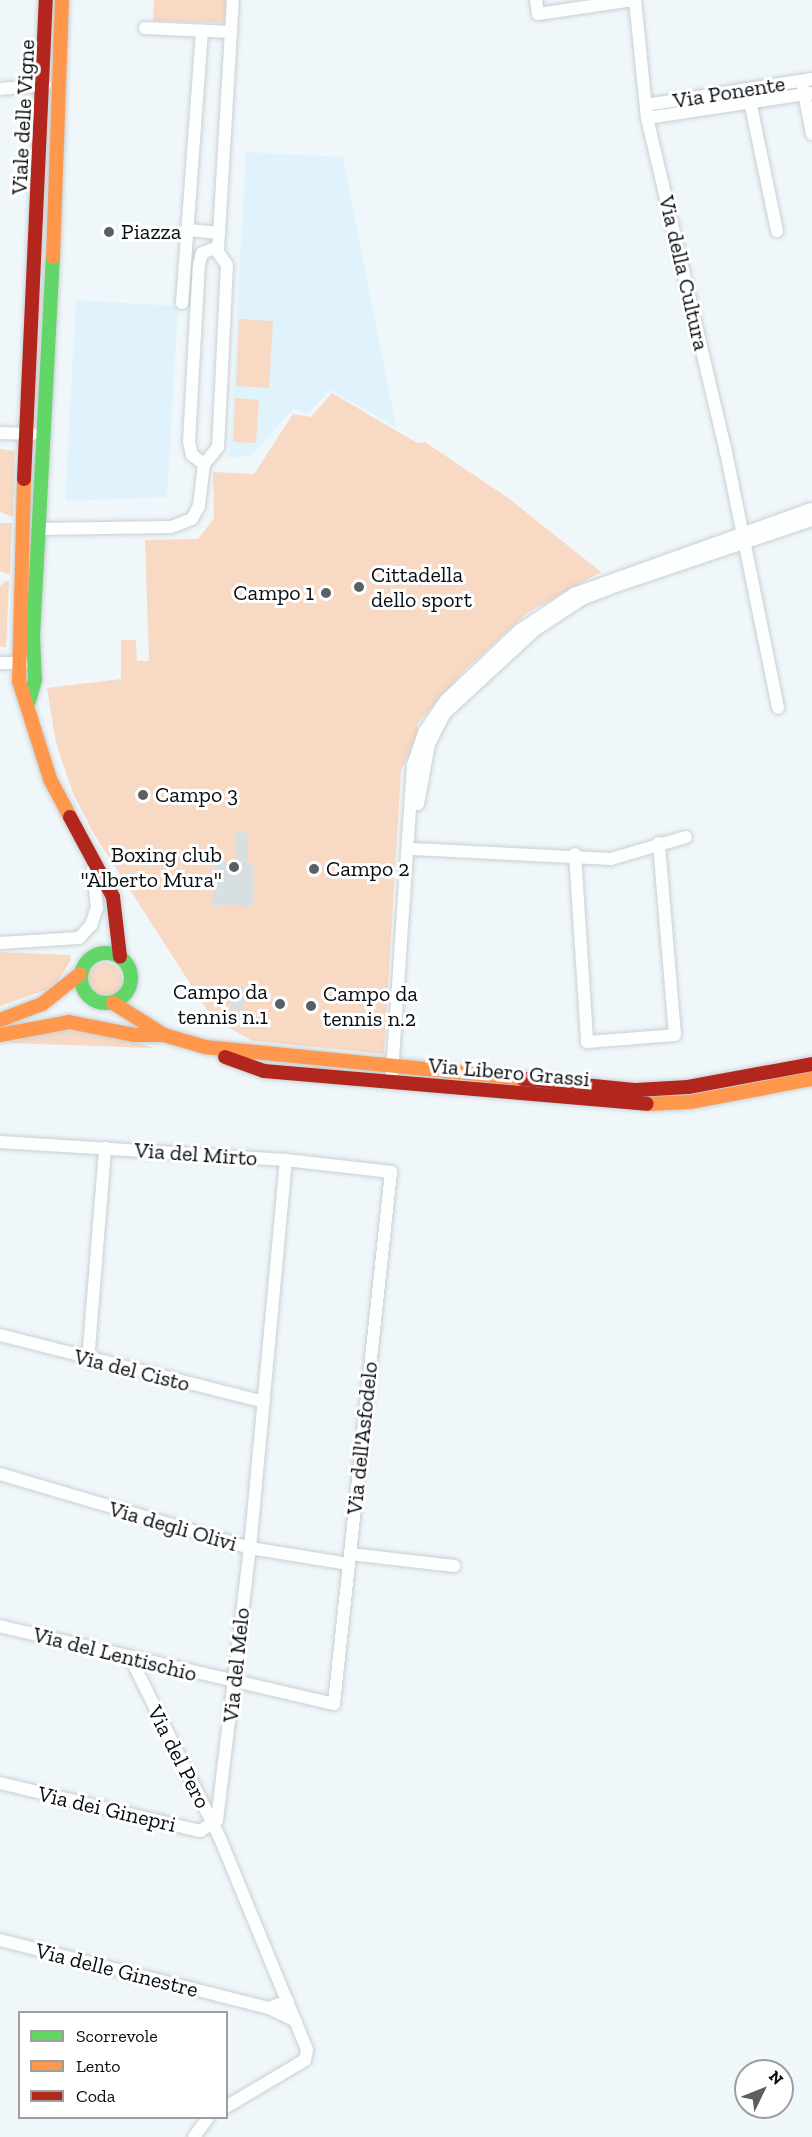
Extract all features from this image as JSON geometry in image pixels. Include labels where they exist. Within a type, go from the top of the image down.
[{"type":"main road","name":"Viale delle Vigne","points":[[46,0],[45,85],[27,434],[19,681],[29,701],[50,779],[90,859],[107,883],[117,914],[120,957]]},
{"type":"main road","name":"Viale delle Vigne","points":[[29,701],[34,662],[42,434],[62,87],[62,0]]},
{"type":"main road","points":[[101,953],[117,914]]},
{"type":"main road","points":[[42,1004],[80,974],[90,958],[101,953],[120,957],[131,977],[127,992],[137,1020]]},
{"type":"main road","points":[[80,974],[88,996]]},
{"type":"main road","points":[[113,1003],[127,992]]},
{"type":"main road","points":[[0,1020],[42,1004],[88,996],[113,1003],[164,1035]]},
{"type":"main road","points":[[0,1034],[15,1016]]},
{"type":"main road","points":[[0,1034],[29,1026],[69,1022],[134,1035],[164,1035]]},
{"type":"main road","name":"Via Libero Grassi","points":[[164,1035],[205,1047],[264,1071],[635,1105],[690,1102],[812,1079]]},
{"type":"main road","name":"Via Libero Grassi","points":[[205,1047],[396,1068],[636,1090],[688,1087],[812,1064]]},
{"type":"street","points":[[39,529],[171,527],[192,519],[199,506],[204,464],[218,447],[227,265],[218,250],[233,0]]},
{"type":"street","points":[[536,0],[538,14],[634,0]]},
{"type":"street","name":"Via della Cultura","points":[[634,0],[646,111],[778,708]]},
{"type":"street","points":[[145,28],[231,32]]},
{"type":"street","points":[[182,303],[202,31]]},
{"type":"street","points":[[807,80],[812,134]]},
{"type":"street","name":"Via Ponente","points":[[646,111],[748,89],[807,80]]},
{"type":"street","points":[[0,89],[45,85]]},
{"type":"street","points":[[748,89],[777,231]]},
{"type":"street","name":"Via Ponente","points":[[646,111],[750,102],[808,94]]},
{"type":"street","points":[[187,230],[219,233]]},
{"type":"street","points":[[204,464],[192,455],[189,442],[199,265],[202,253],[218,250]]},
{"type":"street","points":[[0,433],[42,434]]},
{"type":"street","points":[[742,539],[812,509]]},
{"type":"street","points":[[395,1083],[414,797],[429,744],[446,713],[527,631],[574,594],[742,539],[812,520]]},
{"type":"street","points":[[0,663],[34,662]]},
{"type":"street","points":[[407,900],[413,849],[414,797]]},
{"type":"street","points":[[413,849],[575,854],[610,859],[686,837]]},
{"type":"street","points":[[575,854],[587,1042],[675,1035],[659,843]]},
{"type":"street","points":[[0,943],[79,938],[91,926],[97,908],[90,859]]},
{"type":"street","name":"Via del Mirto","points":[[0,1142],[286,1160],[391,1172]]},
{"type":"street","points":[[88,1361],[105,1148]]},
{"type":"street","name":"Via del Melo","points":[[213,1824],[223,1798],[232,1683],[250,1548],[286,1160]]},
{"type":"street","name":"Via dell'Asfodelo","points":[[334,1704],[391,1172]]},
{"type":"street","name":"Via del Cisto","points":[[0,1335],[88,1361],[264,1402]]},
{"type":"street","name":"Via degli Olivi","points":[[0,1474],[250,1548],[349,1559],[454,1566]]},
{"type":"street","name":"Via del Lentischio","points":[[0,1626],[232,1683],[334,1704]]},
{"type":"street","name":"Via del Pero","points":[[130,1657],[213,1824]]},
{"type":"street","name":"Via dei Ginepri","points":[[0,1783],[200,1831],[213,1824]]},
{"type":"street","points":[[213,1824],[307,2050],[305,2060],[228,2106]]},
{"type":"street","name":"Via delle Ginestre","points":[[0,1940],[269,2008],[296,2021]]},
{"type":"street","points":[[269,2008],[288,2001]]},
{"type":"street","points":[[194,2137],[207,2119]]},
{"type":"shaded area","points":[[154,0],[229,0],[228,23],[153,21]]},
{"type":"shaded area","points":[[246,152],[343,157],[396,427],[330,390],[308,414],[293,409],[251,456],[229,458]]},
{"type":"shaded area","points":[[76,300],[178,306],[167,497],[65,501]]},
{"type":"shaded area","points":[[239,319],[273,321],[269,388],[236,386]]},
{"type":"shaded area","points":[[332,393],[417,443],[425,442],[508,498],[601,572],[527,613],[464,671],[417,724],[417,742],[401,770],[384,1054],[253,1041],[213,1019],[94,834],[73,793],[56,743],[47,688],[121,679],[121,640],[136,640],[137,661],[149,661],[145,540],[198,539],[214,518],[213,472],[254,474],[293,414],[311,417]]},
{"type":"shaded area","points":[[235,398],[259,400],[256,443],[233,442]]},
{"type":"shaded area","points":[[0,449],[15,451],[13,517],[0,512]]},
{"type":"shaded area","points":[[0,523],[12,523],[10,575],[0,571]]},
{"type":"shaded area","points":[[5,581],[9,581],[6,647],[0,647],[0,586]]},
{"type":"shaded area","points":[[0,952],[70,955],[71,960],[57,982],[46,990],[0,1006]]},
{"type":"shaded area","points":[[105,963],[117,968],[122,980],[117,992],[105,997],[93,992],[88,980],[93,968]]},
{"type":"shaded area","points":[[63,1027],[125,1038],[154,1048],[8,1043]]},
{"type":"building","name":"Boxing club \"Alberto Mura\"","points":[[236,832],[248,833],[247,863],[254,863],[253,906],[212,905],[218,870],[214,870],[215,861],[235,862]]},
{"type":"building","points":[[232,986],[246,988],[243,1011],[230,1010]]},
{"type":"traffic: fast","points":[[29,701],[35,680],[33,636],[53,257]]},
{"type":"traffic: fast","points":[[101,953],[111,953],[124,960],[131,973],[131,978],[131,983],[124,996],[111,1003],[101,1003],[92,999],[85,992],[81,983],[81,973],[85,964],[92,957],[101,953]]},
{"type":"traffic: slow","points":[[53,257],[62,0]]},
{"type":"traffic: slow","points":[[24,479],[19,681],[50,779],[70,817]]},
{"type":"traffic: slow","points":[[0,1020],[42,1004],[80,974]]},
{"type":"traffic: slow","points":[[113,1003],[164,1035],[205,1047],[523,1079]]},
{"type":"traffic: slow","points":[[0,1035],[69,1022],[134,1035],[162,1035]]},
{"type":"traffic: slow","points":[[647,1104],[690,1102],[812,1079]]},
{"type":"traffic: jam","points":[[24,479],[46,0]]},
{"type":"traffic: jam","points":[[70,817],[113,897],[120,957]]},
{"type":"traffic: jam","points":[[225,1057],[264,1071],[647,1104]]},
{"type":"traffic: jam","points":[[523,1079],[636,1090],[688,1087],[812,1064]]},
{"type":"place","name":"Piazza","points":[[109,232]]},
{"type":"place","name":"Cittadella dello sport","points":[[359,587]]},
{"type":"place","name":"Campo 1","points":[[326,593]]},
{"type":"place","name":"Campo 3","points":[[143,795]]},
{"type":"place","name":"Boxing club \"Alberto Mura\"","points":[[234,867]]},
{"type":"place","name":"Campo 2","points":[[314,869]]},
{"type":"place","name":"Campo da tennis n.1","points":[[280,1004]]},
{"type":"place","name":"Campo da tennis n.2","points":[[311,1006]]}]
